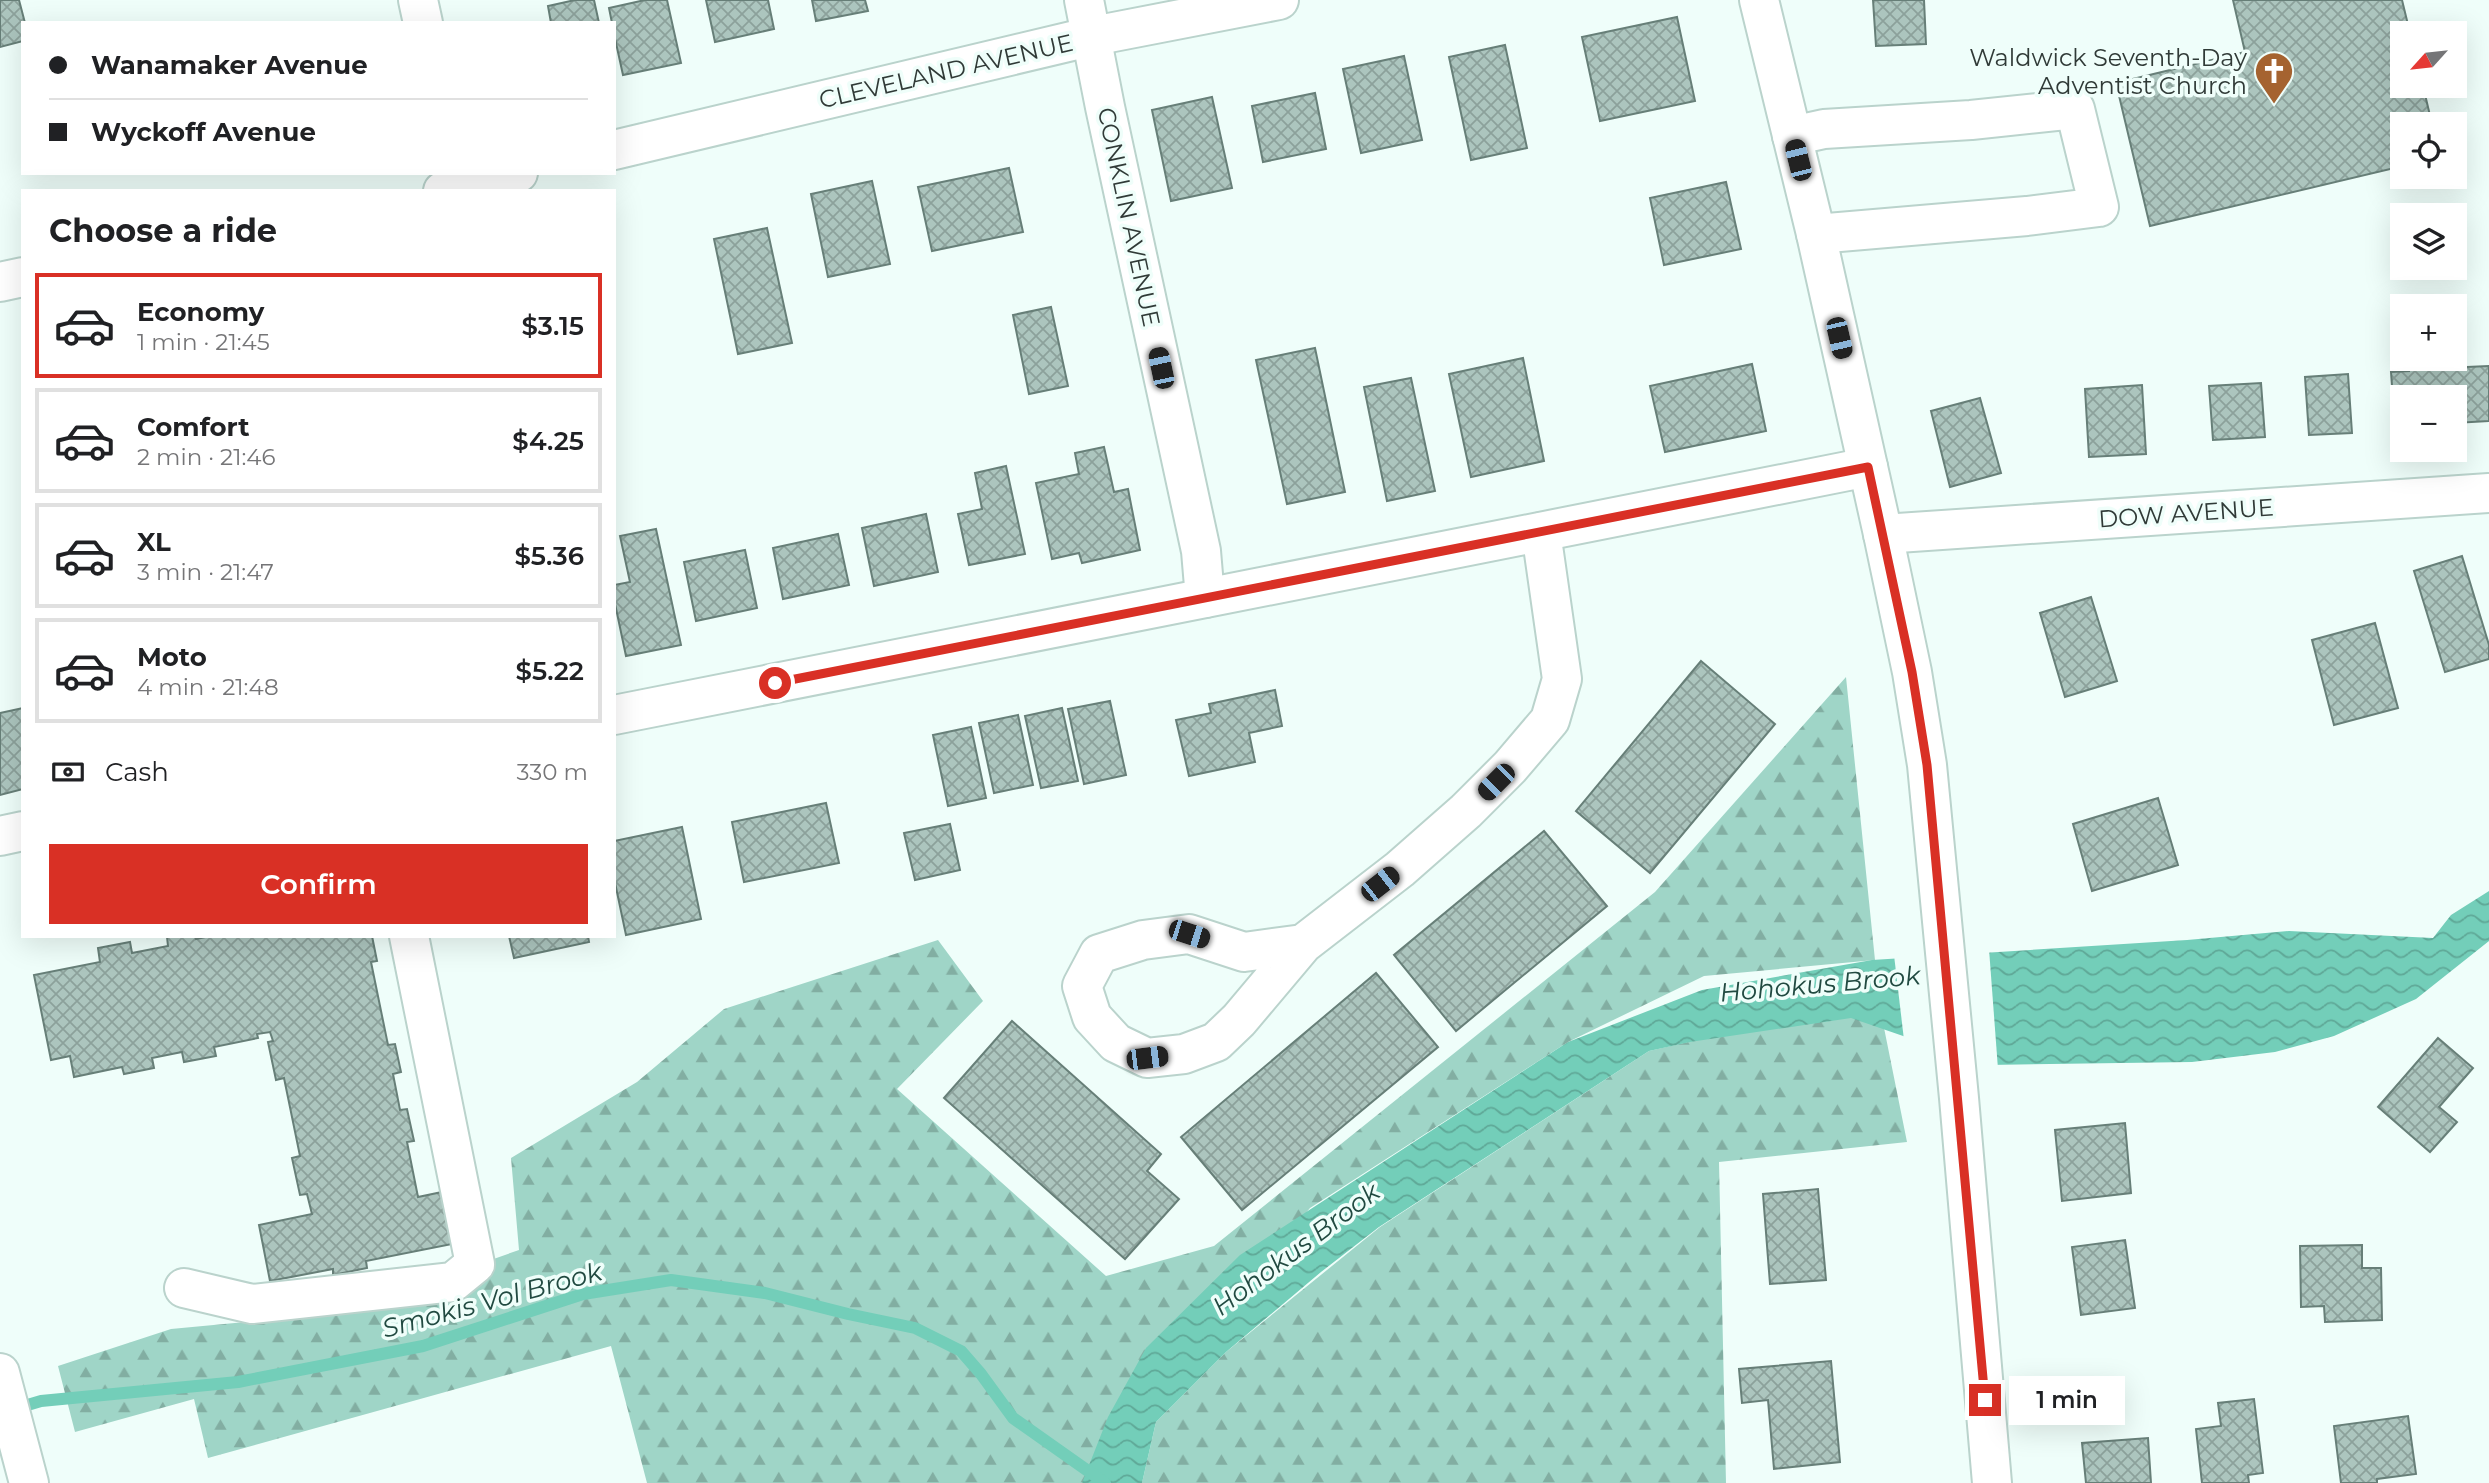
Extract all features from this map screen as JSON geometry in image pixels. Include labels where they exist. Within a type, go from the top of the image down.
[{"type":"street","points":[[418,0],[422,21]]},
{"type":"street","name":"CLEVELAND AVENUE","points":[[616,149],[1089,18],[1279,0]]},
{"type":"street","points":[[1759,0],[1816,234],[1883,534],[1912,672],[1927,765],[1992,1483]]},
{"type":"street","name":"CONKLIN AVENUE","points":[[1089,18],[1105,107],[1201,551],[1205,598]]},
{"type":"street","points":[[1792,136],[1824,129],[1971,120],[2076,109],[2099,206],[2027,216],[1816,234]]},
{"type":"street","points":[[452,186],[508,175]]},
{"type":"street","points":[[0,282],[21,277]]},
{"type":"street","points":[[616,715],[1868,467]]},
{"type":"street","name":"DOW AVENUE","points":[[1883,534],[2489,493]]},
{"type":"street","points":[[1303,944],[1244,952],[1189,934],[1143,940],[1099,954],[1082,986],[1092,1017],[1116,1043],[1147,1058],[1184,1054],[1216,1042],[1303,944],[1400,869],[1466,811],[1510,767],[1550,720],[1562,679],[1541,532]]},
{"type":"street","points":[[0,836],[21,831]]},
{"type":"street","points":[[184,1288],[252,1304],[453,1282],[475,1264],[408,938]]},
{"type":"street","points":[[0,1373],[29,1483]]},
{"type":"green space","points":[[1846,677],[1875,960],[1704,976],[1568,1042],[1310,1208],[1082,1483],[647,1483],[611,1346],[208,1458],[194,1399],[75,1432],[58,1366],[171,1329],[340,1313],[519,1250],[511,1158],[637,1082],[724,1009],[938,940],[983,1001],[897,1089],[1106,1276],[1214,1246],[1655,892]]},
{"type":"green space","points":[[1878,998],[1907,1142],[1719,1162],[1726,1483],[1142,1483],[1156,1422],[1226,1352],[1380,1227],[1649,1051]]},
{"type":"water","name":"Hohokus Brook","points":[[2489,891],[2489,941],[2416,999],[2334,1036],[2275,1052],[2192,1062],[1987,1065],[1851,1018],[1690,1042],[1649,1051],[1379,1227],[1226,1352],[1156,1422],[1142,1483],[1082,1483],[1108,1417],[1146,1348],[1240,1255],[1568,1042],[1702,990],[1872,960],[2289,931],[2433,938],[2451,915]]},
{"type":"pier","points":[[1989,949],[1998,1069],[1986,1068],[1904,1040],[1894,955]]},
{"type":"building","points":[[0,0],[19,0],[24,21],[21,21],[21,42],[0,47]]},
{"type":"building","points":[[575,0],[594,0],[599,21],[551,21],[548,6]]},
{"type":"building","points":[[645,0],[667,0],[681,63],[623,75],[616,43],[616,21],[612,21],[609,8]]},
{"type":"building","points":[[706,0],[768,0],[774,29],[715,42]]},
{"type":"building","points":[[812,0],[865,0],[868,11],[816,21]]},
{"type":"building","points":[[1873,0],[1924,0],[1926,44],[1876,46]]},
{"type":"building","name":"Waldwick Seventh-Day Adventist Church","points":[[2233,0],[2402,0],[2407,21],[2390,21],[2390,98],[2426,98],[2429,112],[2390,112],[2390,169],[2150,226],[2116,83],[2245,52]]},
{"type":"building","points":[[1677,17],[1695,101],[1600,121],[1582,37]]},
{"type":"building","points":[[1505,45],[1527,148],[1471,160],[1449,57]]},
{"type":"building","points":[[1404,56],[1422,140],[1361,153],[1343,69]]},
{"type":"building","points":[[1315,93],[1326,149],[1263,162],[1252,106]]},
{"type":"building","points":[[1212,97],[1232,188],[1171,201],[1152,110]]},
{"type":"building","points":[[1009,168],[1023,232],[932,251],[918,187]]},
{"type":"building","points":[[872,181],[890,264],[828,277],[811,194]]},
{"type":"building","points":[[1726,182],[1741,249],[1664,265],[1650,198]]},
{"type":"building","points":[[767,228],[792,343],[738,354],[714,239]]},
{"type":"building","points":[[1051,307],[1068,386],[1029,394],[1013,315]]},
{"type":"building","points":[[1315,348],[1345,492],[1287,504],[1256,360]]},
{"type":"building","points":[[1523,358],[1544,461],[1471,477],[1449,374]]},
{"type":"building","points":[[1752,364],[1766,431],[1665,452],[1650,386]]},
{"type":"building","points":[[2489,366],[2489,421],[2467,422],[2467,385],[2392,385],[2391,372],[2467,371],[2467,367]]},
{"type":"building","points":[[2348,374],[2352,433],[2309,435],[2305,377]]},
{"type":"building","points":[[1411,378],[1435,491],[1387,501],[1364,387]]},
{"type":"building","points":[[2261,383],[2265,437],[2213,440],[2209,386]]},
{"type":"building","points":[[2142,385],[2146,454],[2089,457],[2085,389]]},
{"type":"building","points":[[1980,398],[2001,473],[1950,487],[1931,411]]},
{"type":"building","points":[[1104,447],[1114,492],[1128,489],[1140,550],[1082,563],[1079,553],[1052,559],[1036,483],[1079,474],[1075,453]]},
{"type":"building","points":[[1006,466],[1025,554],[969,565],[958,514],[982,509],[975,473]]},
{"type":"building","points":[[926,514],[938,572],[874,586],[862,528]]},
{"type":"building","points":[[656,529],[681,645],[626,656],[616,608],[616,585],[630,582],[620,536]]},
{"type":"building","points":[[838,534],[849,585],[783,599],[773,548]]},
{"type":"building","points":[[745,550],[757,608],[696,621],[684,562]]},
{"type":"building","points":[[2462,556],[2489,645],[2489,659],[2445,672],[2414,571]]},
{"type":"building","points":[[2091,597],[2117,681],[2065,697],[2040,613]]},
{"type":"building","points":[[2375,623],[2398,708],[2334,725],[2312,640]]},
{"type":"building","points":[[1701,661],[1775,724],[1650,873],[1576,811]]},
{"type":"building","points":[[1275,690],[1282,726],[1249,733],[1255,762],[1189,776],[1176,720],[1211,713],[1209,704]]},
{"type":"building","points":[[1110,701],[1126,775],[1084,784],[1068,709]]},
{"type":"building","points":[[21,708],[21,790],[0,795],[0,713]]},
{"type":"building","points":[[1062,708],[1078,781],[1041,788],[1025,716]]},
{"type":"building","points":[[1018,715],[1033,785],[994,793],[979,723]]},
{"type":"building","points":[[971,727],[986,798],[948,806],[933,735]]},
{"type":"building","points":[[2158,798],[2178,865],[2092,891],[2073,824]]},
{"type":"building","points":[[826,803],[839,863],[744,882],[732,822]]},
{"type":"building","points":[[950,824],[960,870],[915,880],[904,833]]},
{"type":"building","points":[[682,827],[701,919],[626,935],[616,888],[616,841]]},
{"type":"building","points":[[1544,831],[1607,906],[1456,1031],[1394,955]]},
{"type":"building","points":[[167,938],[372,938],[377,961],[371,962],[388,1045],[395,1044],[401,1072],[393,1074],[400,1110],[407,1109],[414,1141],[407,1142],[418,1197],[442,1192],[452,1244],[366,1261],[367,1268],[333,1275],[333,1269],[270,1281],[259,1225],[312,1214],[307,1194],[300,1195],[292,1158],[300,1156],[284,1078],[276,1080],[268,1042],[273,1041],[270,1032],[257,1034],[258,1038],[214,1047],[216,1056],[184,1062],[182,1052],[152,1058],[154,1068],[124,1074],[122,1067],[74,1077],[70,1056],[51,1060],[34,975],[100,962],[98,948],[130,942],[132,953],[168,946]]},
{"type":"building","points":[[509,938],[588,938],[589,942],[514,958]]},
{"type":"building","points":[[1376,973],[1438,1047],[1242,1210],[1181,1137]]},
{"type":"building","points":[[1012,1021],[1161,1154],[1147,1171],[1179,1199],[1125,1259],[944,1098]]},
{"type":"building","points":[[2438,1038],[2473,1068],[2439,1107],[2457,1122],[2430,1152],[2378,1107]]},
{"type":"building","points":[[2125,1123],[2131,1193],[2062,1201],[2055,1130]]},
{"type":"building","points":[[1818,1189],[1826,1280],[1770,1284],[1763,1194]]},
{"type":"building","points":[[2125,1240],[2135,1308],[2081,1315],[2072,1247]]},
{"type":"building","points":[[2362,1245],[2362,1268],[2381,1268],[2382,1320],[2325,1322],[2324,1306],[2301,1307],[2300,1246]]},
{"type":"building","points":[[1831,1361],[1840,1462],[1774,1469],[1768,1400],[1742,1403],[1739,1369]]},
{"type":"building","points":[[2254,1399],[2263,1473],[2248,1475],[2249,1483],[2202,1483],[2196,1429],[2221,1426],[2218,1403]]},
{"type":"building","points":[[2408,1416],[2416,1474],[2377,1479],[2377,1483],[2341,1483],[2334,1426]]},
{"type":"building","points":[[2148,1438],[2151,1483],[2086,1483],[2082,1443]]},
{"type":"waterway","name":"Smokis Vol Brook","points":[[14,1409],[41,1401],[238,1382],[423,1346],[583,1294],[671,1280],[765,1293],[915,1328],[961,1351],[1013,1418],[1105,1483]]},
{"type":"place","name":"Waldwick Seventh-Day Adventist Church","points":[[2274,105]]},
{"type":"route","points":[[775,683],[1868,467],[1912,672],[1927,765],[1985,1400]]}]
